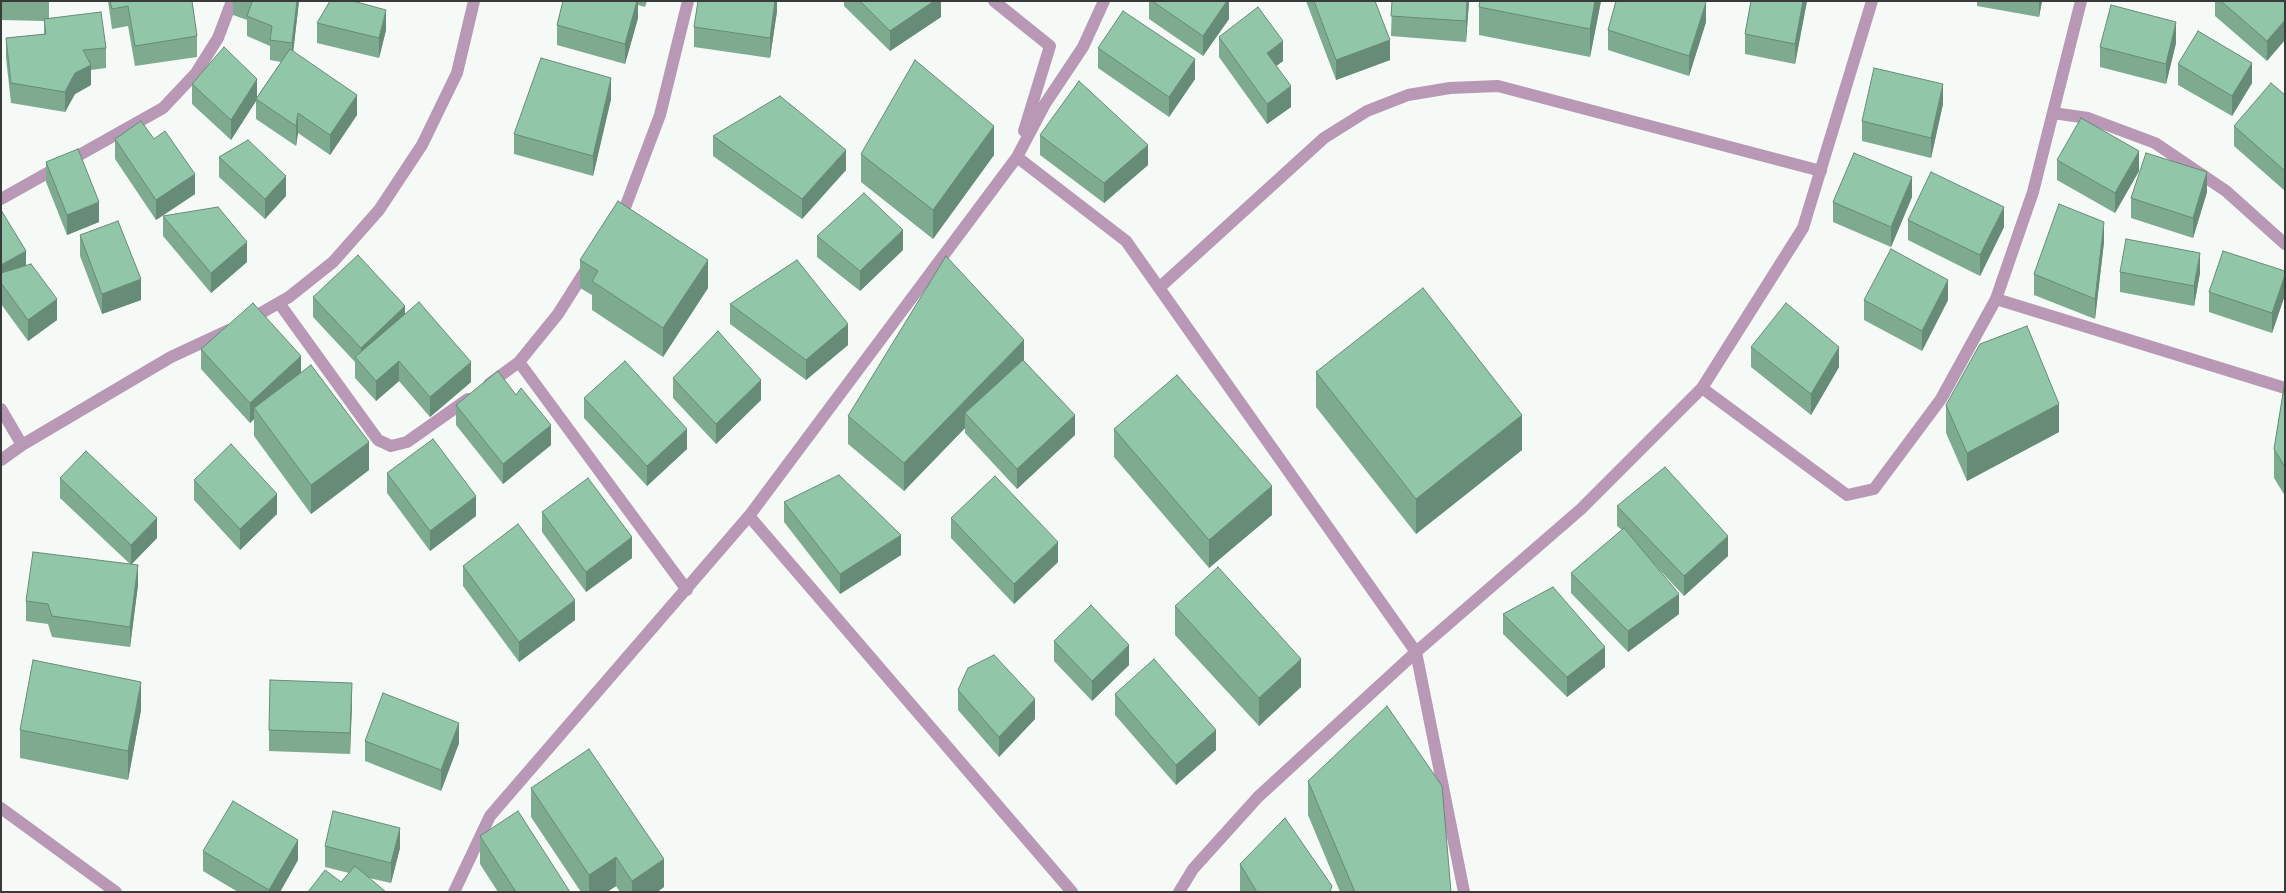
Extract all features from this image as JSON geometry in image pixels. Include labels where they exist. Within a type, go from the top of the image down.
[{"type":"street","points":[[1,199],[163,108],[196,74],[218,38],[232,1]]},
{"type":"street","points":[[1,460],[22,445],[171,357],[236,327],[279,303],[333,262],[379,210],[422,144],[457,73],[474,1]]},
{"type":"street","points":[[611,230],[626,205],[660,115],[688,1]]},
{"type":"street","points":[[994,1],[1050,46],[1016,157]]},
{"type":"street","points":[[454,892],[490,816],[749,516],[1016,157],[1045,104],[1083,47],[1104,1]]},
{"type":"street","points":[[1180,892],[1193,869],[1258,797],[1416,652],[1581,509],[1702,388],[1804,228],[1872,1]]},
{"type":"street","points":[[1702,388],[1847,495],[1874,489],[1941,399],[1996,299],[2033,192],[2081,1]]},
{"type":"street","points":[[1160,288],[1324,138],[1367,111],[1408,96],[1450,88],[1498,86],[1821,171]]},
{"type":"street","points":[[2053,113],[2088,118],[2156,143],[2226,191],[2285,244]]},
{"type":"street","points":[[1016,157],[1126,241],[1416,652],[1464,892]]},
{"type":"street","points":[[279,303],[378,440],[392,446],[407,442],[519,362],[558,314],[595,255]]},
{"type":"street","points":[[1996,299],[2285,388]]},
{"type":"street","points":[[519,362],[687,590]]},
{"type":"street","points":[[1,410],[22,445]]},
{"type":"street","points":[[749,516],[1072,892]]},
{"type":"street","points":[[1,808],[116,892]]},
{"type":"building","points":[[110,1],[192,1],[197,36],[135,46],[128,6],[112,9]]},
{"type":"building","points":[[250,1],[297,1],[292,43],[270,40],[272,26],[247,16],[252,2]]},
{"type":"building","points":[[330,1],[353,1],[386,10],[379,38],[317,23]]},
{"type":"building","points":[[563,1],[637,1],[625,44],[557,25]]},
{"type":"building","points":[[698,1],[775,1],[770,38],[694,27]]},
{"type":"building","points":[[860,1],[934,1],[890,31]]},
{"type":"building","points":[[1152,1],[1227,1],[1203,36]]},
{"type":"building","points":[[1314,1],[1375,1],[1390,40],[1336,60]]},
{"type":"building","points":[[1392,1],[1467,1],[1466,21],[1391,16]]},
{"type":"building","points":[[1480,1],[1595,1],[1590,29],[1479,7]]},
{"type":"building","points":[[1616,1],[1705,1],[1689,56],[1608,30]]},
{"type":"building","points":[[1751,1],[1803,1],[1795,44],[1745,34]]},
{"type":"building","points":[[2221,1],[2285,1],[2285,20],[2267,41]]},
{"type":"building","points":[[2111,5],[2176,22],[2166,64],[2100,47]]},
{"type":"building","points":[[1258,7],[1283,41],[1267,53],[1291,86],[1267,104],[1219,37]]},
{"type":"building","points":[[1123,11],[1195,59],[1169,97],[1098,48]]},
{"type":"building","points":[[101,12],[106,48],[83,50],[91,65],[75,73],[65,92],[11,83],[6,38],[46,34],[44,19]]},
{"type":"building","points":[[2198,31],[2252,63],[2232,96],[2178,64]]},
{"type":"building","points":[[224,47],[257,79],[231,120],[192,84]]},
{"type":"building","points":[[290,49],[357,95],[330,135],[298,113],[296,126],[256,99]]},
{"type":"building","points":[[541,58],[611,78],[593,156],[514,134]]},
{"type":"building","points":[[915,60],[994,126],[933,210],[861,154]]},
{"type":"building","points":[[1874,68],[1943,84],[1931,138],[1862,121]]},
{"type":"building","points":[[1079,81],[1148,145],[1104,183],[1040,135]]},
{"type":"building","points":[[2271,83],[2285,95],[2285,171],[2234,126]]},
{"type":"building","points":[[780,96],[846,150],[802,199],[713,136]]},
{"type":"building","points":[[2081,118],[2139,151],[2115,193],[2057,160]]},
{"type":"building","points":[[141,121],[154,139],[165,131],[195,174],[156,200],[115,139]]},
{"type":"building","points":[[248,140],[286,176],[265,199],[219,157]]},
{"type":"building","points":[[78,149],[99,202],[67,215],[46,162]]},
{"type":"building","points":[[1854,153],[1912,177],[1891,227],[1833,202]]},
{"type":"building","points":[[2146,153],[2207,172],[2193,218],[2131,198]]},
{"type":"building","points":[[1931,172],[2004,207],[1980,255],[1908,220]]},
{"type":"building","points":[[864,193],[903,230],[860,271],[817,236]]},
{"type":"building","points":[[618,201],[708,260],[663,328],[592,281],[598,271],[580,260]]},
{"type":"building","points":[[2059,204],[2104,222],[2095,299],[2034,274]]},
{"type":"building","points":[[218,207],[247,242],[211,273],[163,216]]},
{"type":"building","points":[[1,210],[26,251],[1,265]]},
{"type":"building","points":[[118,221],[141,279],[102,294],[80,235]]},
{"type":"building","points":[[2126,239],[2200,253],[2194,286],[2120,272]]},
{"type":"building","points":[[1891,249],[1948,280],[1922,331],[1864,300]]},
{"type":"building","points":[[2223,251],[2285,271],[2272,313],[2209,292]]},
{"type":"building","points":[[358,255],[405,306],[361,348],[313,297]]},
{"type":"building","points":[[946,256],[1024,340],[904,463],[848,416]]},
{"type":"building","points":[[797,260],[848,324],[806,360],[730,304]]},
{"type":"building","points":[[31,264],[57,299],[28,320],[1,283],[1,273]]},
{"type":"building","points":[[1423,288],[1522,415],[1416,499],[1316,372]]},
{"type":"building","points":[[419,302],[471,362],[430,397],[399,361],[376,381],[355,357]]},
{"type":"building","points":[[253,303],[301,356],[250,403],[201,349]]},
{"type":"building","points":[[1786,303],[1839,347],[1811,394],[1751,347]]},
{"type":"building","points":[[2027,326],[2059,404],[1967,453],[1946,405],[1980,344]]},
{"type":"building","points":[[718,331],[761,380],[716,424],[673,378]]},
{"type":"building","points":[[1023,360],[1075,415],[1017,469],[965,413]]},
{"type":"building","points":[[625,361],[687,429],[647,466],[584,398]]},
{"type":"building","points":[[311,365],[369,442],[311,485],[254,408]]},
{"type":"building","points":[[498,371],[516,395],[521,388],[551,425],[503,464],[456,405]]},
{"type":"building","points":[[1177,375],[1272,486],[1209,540],[1114,429]]},
{"type":"building","points":[[2285,381],[2285,467],[2274,449]]},
{"type":"building","points":[[433,439],[476,496],[430,531],[387,473]]},
{"type":"building","points":[[231,444],[277,494],[240,529],[194,480]]},
{"type":"building","points":[[86,451],[157,518],[131,545],[60,478]]},
{"type":"building","points":[[1665,467],[1728,536],[1684,576],[1617,506]]},
{"type":"building","points":[[839,475],[901,535],[840,574],[784,502]]},
{"type":"building","points":[[995,476],[1058,542],[1014,584],[951,518]]},
{"type":"building","points":[[588,478],[632,537],[586,572],[542,512]]},
{"type":"building","points":[[518,524],[575,600],[519,642],[463,566]]},
{"type":"building","points":[[1624,528],[1679,594],[1628,631],[1571,573]]},
{"type":"building","points":[[33,552],[138,565],[130,627],[52,616],[48,604],[26,601]]},
{"type":"building","points":[[1218,567],[1301,659],[1259,698],[1175,606]]},
{"type":"building","points":[[1553,587],[1605,647],[1567,677],[1503,614]]},
{"type":"building","points":[[1091,605],[1129,645],[1092,681],[1054,641]]},
{"type":"building","points":[[994,655],[1035,699],[999,737],[958,690],[968,668]]},
{"type":"building","points":[[1154,659],[1216,730],[1176,765],[1115,694]]},
{"type":"building","points":[[33,660],[141,682],[128,751],[20,730]]},
{"type":"building","points":[[270,680],[352,683],[350,733],[269,730]]},
{"type":"building","points":[[383,693],[459,723],[441,770],[365,741]]},
{"type":"building","points":[[1387,706],[1442,786],[1451,892],[1355,892],[1308,781]]},
{"type":"building","points":[[589,749],[664,859],[632,881],[616,857],[589,875],[531,788]]},
{"type":"building","points":[[233,801],[298,840],[269,890],[203,851]]},
{"type":"building","points":[[333,811],[400,828],[391,863],[325,846]]},
{"type":"building","points":[[518,811],[570,892],[516,892],[480,836]]},
{"type":"building","points":[[1285,818],[1332,886],[1330,892],[1257,892],[1240,864]]},
{"type":"building","points":[[355,866],[386,892],[308,892],[325,870],[341,882]]}]
